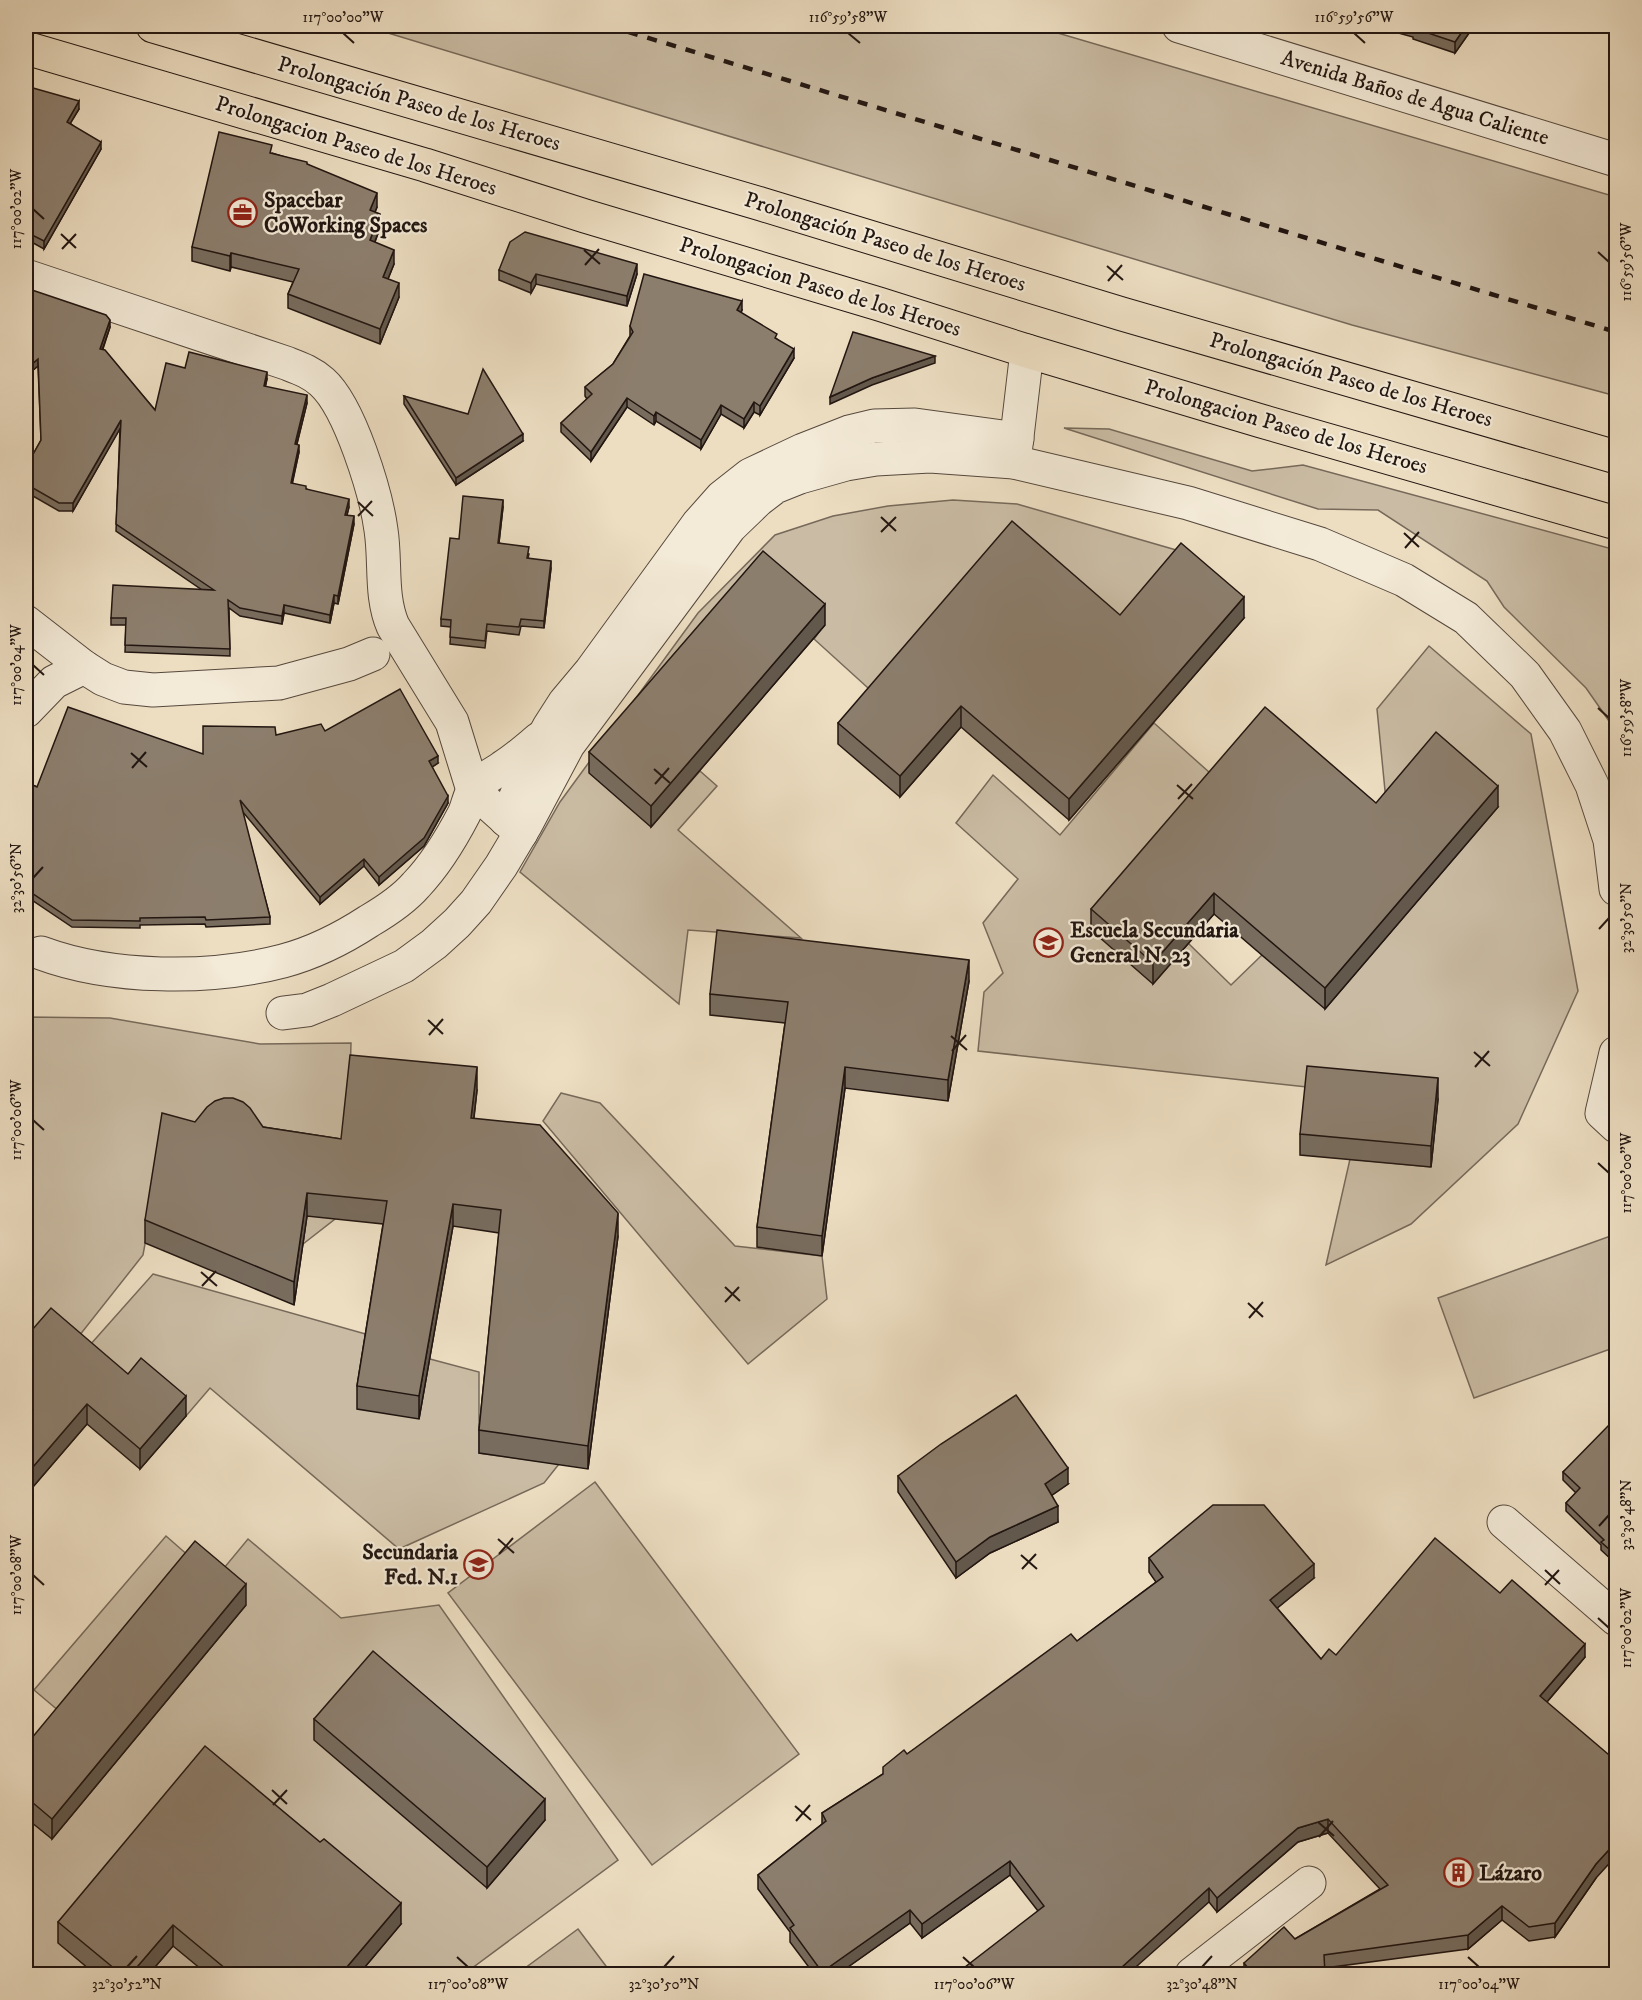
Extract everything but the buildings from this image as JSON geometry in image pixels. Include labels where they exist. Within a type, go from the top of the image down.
[{"type":"main road","name":"Prolongación Paseo de los Heroes","points":[[153,26],[761,204],[1122,314],[1617,457]]},
{"type":"main road","name":"Prolongacion Paseo de los Heroes","points":[[26,48],[425,165],[585,216],[1261,421],[1617,523]]},
{"type":"street","name":"Avenida Baños de Agua Caliente","points":[[1179,26],[1617,160]]},
{"type":"street","points":[[26,276],[286,363],[308,372],[323,382],[336,398],[366,465],[382,531],[387,612],[393,626],[452,722],[473,790],[514,826]]},
{"type":"street","points":[[1016,451],[1027,351]]},
{"type":"street","points":[[514,826],[533,756],[565,702],[591,671],[699,524],[722,498],[750,475],[803,450],[849,432],[874,426],[915,425],[1016,451],[1320,544],[1404,580],[1466,618],[1525,675],[1565,731],[1593,784],[1610,840],[1617,889]]},
{"type":"street","points":[[283,1013],[307,1010],[404,966],[434,944],[476,902],[514,826],[568,745],[730,527],[758,500],[775,487],[800,477],[846,464],[876,459],[1016,451]]},
{"type":"street","points":[[26,622],[103,679],[124,687],[153,690],[279,683],[349,664],[373,654],[386,644],[393,626]]},
{"type":"street","points":[[373,654],[395,658],[421,672]]},
{"type":"street","points":[[26,711],[54,682],[84,667]]},
{"type":"street","points":[[41,953],[70,963],[110,971],[183,974],[249,968],[285,961],[303,954],[354,931],[385,911],[414,888],[431,868],[466,812],[473,790],[545,734]]},
{"type":"street","points":[[1617,1053],[1602,1113],[1617,1126]]},
{"type":"street","points":[[1504,1522],[1617,1619]]},
{"type":"street","points":[[1192,1974],[1309,1883]]},
{"type":"shaded area","points":[[365,26],[1034,26],[1616,197],[1616,396],[1352,325]]},
{"type":"shaded area","points":[[1064,428],[1109,429],[1252,471],[1303,465],[1616,550],[1616,731],[1586,688],[1504,607],[1487,581],[1378,510],[1318,509]]},
{"type":"shaded area","points":[[953,500],[1017,504],[1183,552],[1083,679],[878,697],[814,639],[824,625],[651,827],[700,771],[717,786],[678,830],[801,938],[688,930],[679,1004],[520,872],[560,802],[698,613],[775,535],[833,516],[888,506]]},
{"type":"shaded area","points":[[1429,646],[1531,734],[1578,991],[1518,1124],[1411,1224],[1326,1265],[1350,1159],[1431,1167],[1307,1087],[978,1051],[984,992],[1003,973],[983,923],[1018,879],[956,823],[993,775],[1060,835],[1154,723],[1219,781],[1188,943],[1231,985],[1262,955],[1387,811],[1377,709]]},
{"type":"shaded area","points":[[26,1017],[110,1018],[260,1044],[351,1043],[350,1078],[335,1219],[303,1244],[149,1222],[143,1255],[79,1336],[26,1340]]},
{"type":"shaded area","points":[[561,1093],[600,1103],[735,1246],[822,1256],[827,1299],[748,1364],[543,1121]]},
{"type":"shaded area","points":[[1616,1234],[1616,1347],[1474,1398],[1438,1298]]},
{"type":"shaded area","points":[[153,1274],[369,1335],[430,1359],[479,1372],[479,1453],[559,1464],[544,1483],[399,1549],[210,1388],[186,1416],[141,1378],[128,1394],[82,1354]]},
{"type":"shaded area","points":[[595,1482],[799,1754],[652,1865],[448,1593]]},
{"type":"shaded area","points":[[166,1536],[215,1579],[248,1539],[341,1618],[439,1605],[618,1860],[464,1974],[26,1974],[26,1749],[66,1717],[34,1690]]},
{"type":"shaded area","points":[[578,1929],[612,1974],[517,1974]]},
{"type":"railway","points":[[609,26],[1616,332]]},
{"type":"place","name":"Spacebar CoWorking Spaces","points":[[243,213]]},
{"type":"place","name":"Escuela Secundaria General N. 23","points":[[1049,943]]},
{"type":"place","name":"Secundaria Fed. N.1","points":[[479,1565]]},
{"type":"place","name":"Lázaro","points":[[1458,1873]]}]
